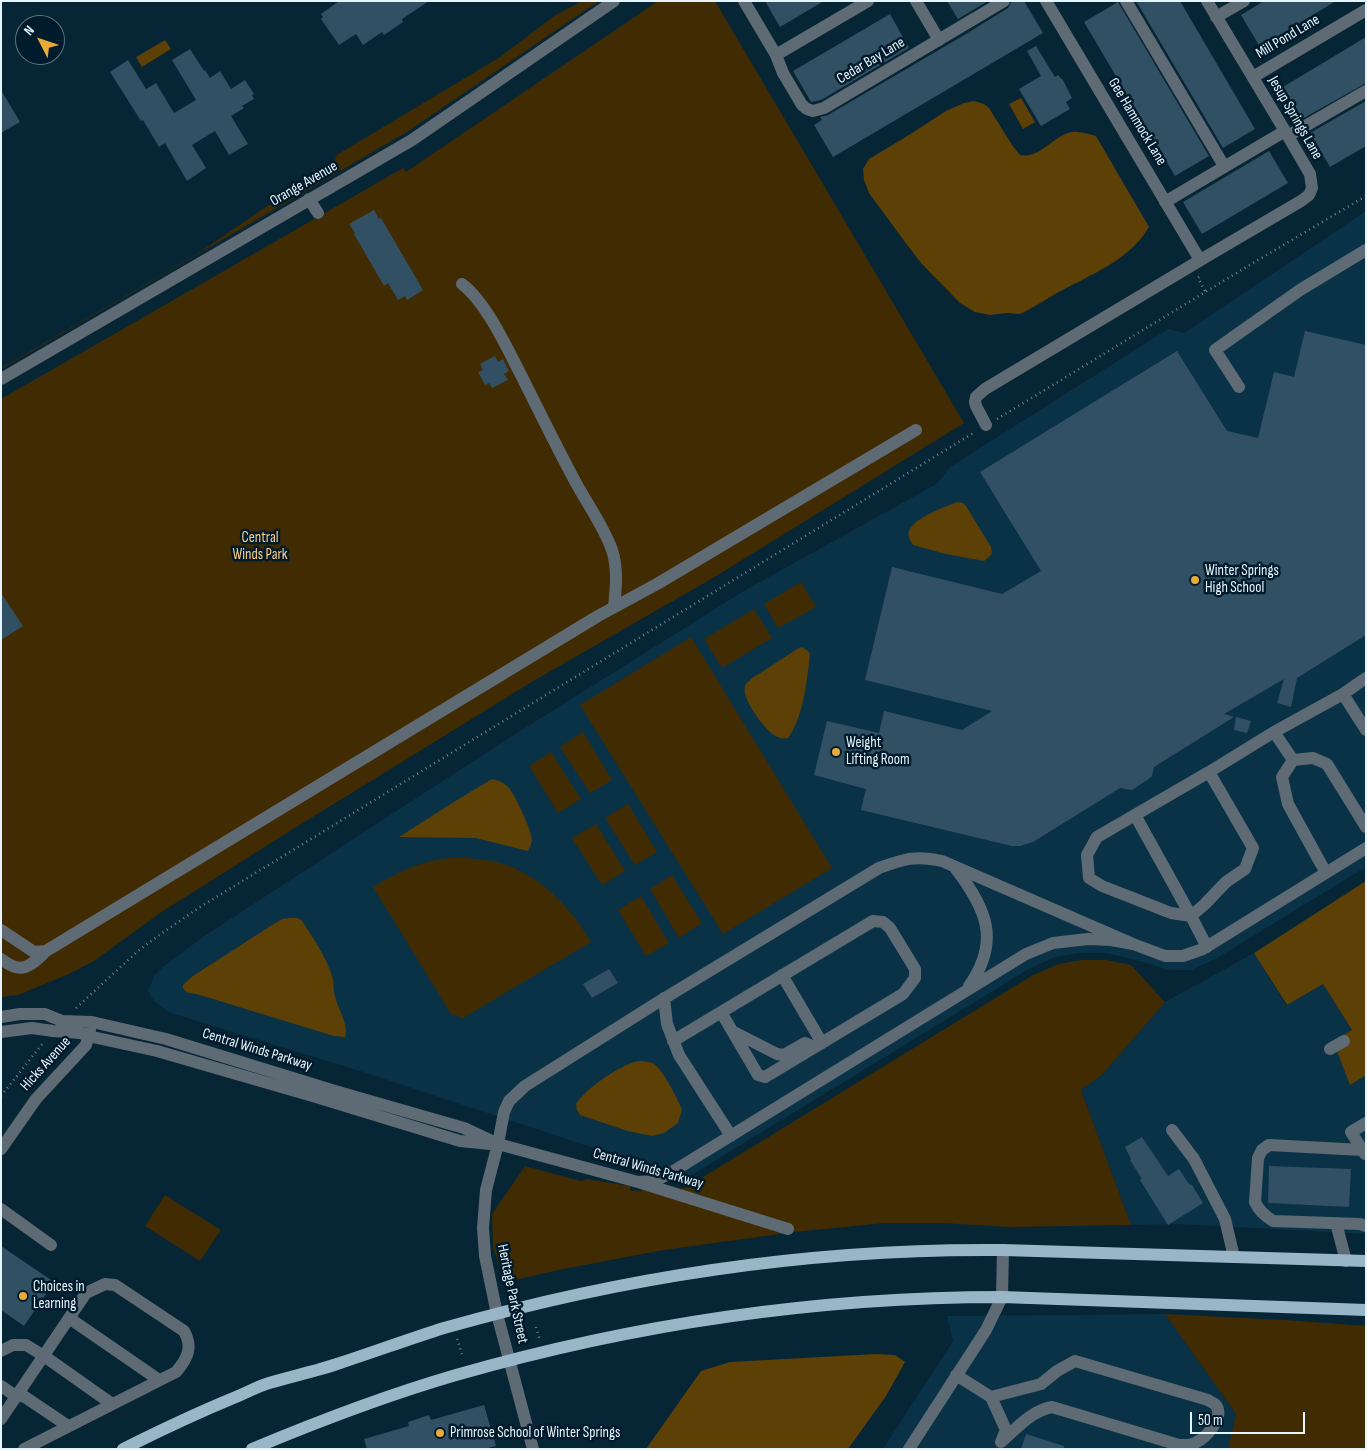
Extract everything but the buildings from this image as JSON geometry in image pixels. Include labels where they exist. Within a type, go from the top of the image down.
[{"type":"main road","points":[[123,1449],[212,1407],[269,1383],[330,1367],[441,1329],[560,1298],[685,1273],[814,1257],[948,1249],[1366,1261]]},
{"type":"main road","points":[[252,1449],[292,1432],[401,1393],[509,1360],[632,1332],[756,1312],[882,1300],[942,1297],[1002,1297],[1366,1310]]},
{"type":"street","name":"Orange Avenue","points":[[1,380],[412,140],[614,1]]},
{"type":"street","points":[[744,1],[776,55],[868,1]]},
{"type":"street","points":[[916,1],[939,40]]},
{"type":"street","name":"Cedar Bay Lane","points":[[776,55],[800,102],[808,109],[817,111],[1004,1]]},
{"type":"street","name":"Gee Hammock Lane","points":[[1046,1],[1200,260]]},
{"type":"street","points":[[1126,1],[1224,166]]},
{"type":"street","name":"Jesup Springs Lane","points":[[986,425],[974,402],[980,393],[1309,195],[1312,188],[1312,180],[1207,1]]},
{"type":"street","points":[[1216,17],[1244,1]]},
{"type":"street","name":"Mill Pond Lane","points":[[1253,77],[1366,10]]},
{"type":"street","points":[[1165,202],[1224,166],[1366,91]]},
{"type":"street","points":[[309,199],[318,213]]},
{"type":"street","points":[[1239,387],[1215,350],[1300,290],[1366,250]]},
{"type":"street","points":[[462,284],[469,289],[480,303],[506,348],[576,483],[606,536],[615,561],[616,592],[614,607]]},
{"type":"street","points":[[1,959],[14,968],[21,968],[37,960],[46,951],[614,607],[657,584],[916,430]]},
{"type":"street","points":[[1209,772],[1253,848],[1245,869],[1226,882],[1191,916],[1171,913],[1102,886],[1089,878],[1087,855],[1098,837],[1274,732],[1343,694],[1366,678]]},
{"type":"street","points":[[1343,694],[1366,730]]},
{"type":"street","points":[[1274,732],[1293,760]]},
{"type":"street","points":[[1293,760],[1313,758],[1327,764],[1366,827]]},
{"type":"street","points":[[1293,760],[1282,777],[1288,804],[1326,873]]},
{"type":"street","points":[[1135,815],[1206,947]]},
{"type":"street","points":[[638,1182],[654,1181],[667,1175],[1026,954],[1053,943],[1088,939],[1133,944],[1165,956],[1183,956],[1206,947],[1366,848]]},
{"type":"street","name":"Heritage Park Street","points":[[532,1449],[497,1314],[485,1256],[483,1228],[486,1190],[504,1112],[509,1102],[525,1086],[664,998],[879,868],[904,859],[925,857],[954,866],[1133,944]]},
{"type":"street","points":[[954,866],[969,886],[982,911],[987,932],[986,954],[978,974],[964,992]]},
{"type":"street","points":[[673,1040],[873,921],[883,922],[890,928],[915,969],[915,978],[903,994],[765,1077],[758,1075],[721,1012]]},
{"type":"street","points":[[1,930],[34,952],[46,951]]},
{"type":"street","points":[[782,975],[819,1045]]},
{"type":"street","points":[[664,998],[667,1024],[679,1055],[731,1136]]},
{"type":"street","name":"Central Winds Parkway","points":[[1,1018],[20,1014],[45,1014],[62,1021],[92,1022],[166,1039],[464,1128],[498,1144],[638,1182],[788,1229]]},
{"type":"street","name":"Hicks Avenue","points":[[1,1148],[36,1099],[86,1045],[92,1022]]},
{"type":"street","name":"Central Winds Parkway","points":[[1,1032],[32,1028],[80,1033],[166,1053],[460,1141],[498,1144]]},
{"type":"street","points":[[732,1031],[776,1054],[784,1054],[805,1043],[819,1045]]},
{"type":"street","points":[[1330,1049],[1344,1041]]},
{"type":"street","points":[[1364,1153],[1351,1132],[1366,1124]]},
{"type":"street","points":[[1172,1130],[1194,1159],[1225,1219],[1234,1257]]},
{"type":"street","points":[[1364,1153],[1268,1145],[1262,1150],[1258,1158],[1256,1202],[1258,1208],[1265,1216],[1273,1221],[1360,1224],[1366,1226]]},
{"type":"street","points":[[1,1209],[51,1245]]},
{"type":"street","points":[[1336,1223],[1346,1261]]},
{"type":"street","points":[[909,1449],[986,1330],[1002,1297],[1003,1250]]},
{"type":"street","points":[[1,1419],[86,1293],[106,1284],[115,1285],[184,1331],[188,1339],[188,1354],[176,1372],[24,1449]]},
{"type":"street","points":[[69,1318],[158,1380]]},
{"type":"street","points":[[1,1351],[13,1345],[20,1344],[26,1346],[44,1356],[112,1404]]},
{"type":"street","points":[[991,1397],[1040,1384],[1057,1371],[1075,1361],[1208,1400],[1215,1404],[1219,1412],[1216,1421],[1203,1439],[1192,1445],[1179,1445],[1052,1406],[1041,1409],[1027,1418],[1000,1445]]},
{"type":"street","points":[[956,1375],[991,1397],[1006,1430],[1000,1445]]},
{"type":"street","points":[[1,1386],[68,1426]]},
{"type":"path","points":[[70,1013],[138,951],[200,908],[1205,291],[1366,196]]},
{"type":"path","points":[[1205,291],[1198,278],[1206,273]]},
{"type":"path","points":[[1,1096],[44,1043]]},
{"type":"path","points":[[536,1327],[540,1340]]},
{"type":"path","points":[[456,1336],[462,1354]]},
{"type":"shaded area","points":[[165,40],[171,49],[142,67],[136,57]]},
{"type":"shaded area","points":[[1021,98],[1035,122],[1023,129],[1009,104]]},
{"type":"shaded area","points":[[974,101],[984,104],[989,108],[1020,155],[1034,154],[1059,137],[1072,132],[1096,136],[1149,227],[1141,239],[1120,258],[1020,314],[990,315],[975,312],[960,303],[921,263],[869,193],[864,180],[863,169],[869,159],[946,111]]},
{"type":"shaded area","points":[[1366,211],[1366,867],[1219,957],[1191,970],[1170,970],[1105,953],[1080,953],[1055,957],[1029,969],[680,1182],[645,1165],[363,1072],[168,1012],[154,1001],[148,991],[154,976],[164,966],[203,937],[281,886],[509,738],[747,589],[938,483],[950,467],[1168,329],[1184,333]]},
{"type":"shaded area","points":[[957,502],[963,503],[966,506],[991,547],[992,554],[984,561],[946,554],[913,545],[909,539],[909,532],[918,520]]},
{"type":"shaded area","points":[[802,647],[810,654],[804,697],[798,719],[788,738],[781,738],[770,731],[759,719],[749,703],[744,689],[746,684],[754,677]]},
{"type":"shaded area","points":[[492,779],[507,786],[519,805],[531,835],[532,841],[528,851],[476,838],[399,837],[457,800]]},
{"type":"shaded area","points":[[1366,881],[1366,1075],[1350,1085],[1337,1051],[1342,1036],[1352,1030],[1323,984],[1287,1005],[1254,953]]},
{"type":"shaded area","points":[[298,918],[302,921],[325,958],[333,980],[336,1001],[345,1023],[345,1037],[334,1036],[189,993],[183,988],[183,985],[193,976],[272,925],[282,919]]},
{"type":"shaded area","points":[[1254,953],[1286,1005],[1323,984],[1352,1030],[1350,1084],[1366,1075],[1366,1234],[1178,1224],[1131,1225],[1081,1090],[1102,1075],[1165,1002]]},
{"type":"shaded area","points":[[638,1061],[654,1064],[666,1078],[682,1110],[678,1123],[664,1133],[652,1136],[628,1131],[580,1115],[576,1104],[587,1091],[613,1072]]},
{"type":"shaded area","points":[[1165,1314],[1236,1414],[1228,1449],[883,1449],[953,1341],[947,1316]]},
{"type":"shaded area","points":[[876,1354],[895,1355],[905,1362],[886,1396],[848,1449],[646,1449],[701,1371],[730,1362]]},
{"type":"green space","points":[[582,1],[599,1],[407,132],[1,369],[197,254],[336,159],[335,156],[500,57],[554,16]]},
{"type":"green space","name":"Central Winds Park","points":[[658,1],[715,1],[964,423],[713,578],[535,680],[298,826],[160,913],[94,961],[69,974],[18,995],[1,997],[1,399],[403,168],[406,172]]},
{"type":"green space","points":[[801,582],[816,607],[778,628],[764,604]]},
{"type":"green space","points":[[754,609],[772,638],[722,668],[704,639]]},
{"type":"green space","points":[[691,637],[832,868],[723,934],[580,705]]},
{"type":"green space","points":[[583,732],[612,780],[590,793],[560,747]]},
{"type":"green space","points":[[551,752],[581,799],[558,813],[529,766]]},
{"type":"green space","points":[[628,804],[657,852],[635,865],[605,818]]},
{"type":"green space","points":[[596,824],[625,871],[602,885],[572,838]]},
{"type":"green space","points":[[454,857],[501,863],[533,878],[565,906],[591,942],[463,1018],[451,1014],[373,887],[393,875],[412,867]]},
{"type":"green space","points":[[672,875],[702,923],[679,938],[650,889]]},
{"type":"green space","points":[[641,896],[669,943],[646,956],[618,910]]},
{"type":"green space","points":[[1081,960],[1106,960],[1131,965],[1165,1002],[1102,1075],[1081,1090],[1131,1225],[1009,1227],[942,1223],[885,1223],[794,1232],[664,1250],[506,1282],[493,1248],[492,1214],[525,1166],[581,1181],[587,1179],[630,1186],[631,1191],[685,1188],[1033,975],[1059,964]]},
{"type":"green space","points":[[165,1195],[221,1230],[200,1261],[145,1226]]},
{"type":"green space","points":[[1165,1314],[1366,1326],[1366,1449],[1228,1449],[1236,1414]]},
{"type":"place","name":"Winter Springs High School","points":[[1195,580]]},
{"type":"place","name":"Weight Lifting Room","points":[[836,752]]},
{"type":"place","name":"Choices in Learning","points":[[23,1296]]},
{"type":"place","name":"Primrose School of Winter Springs","points":[[440,1433]]}]
